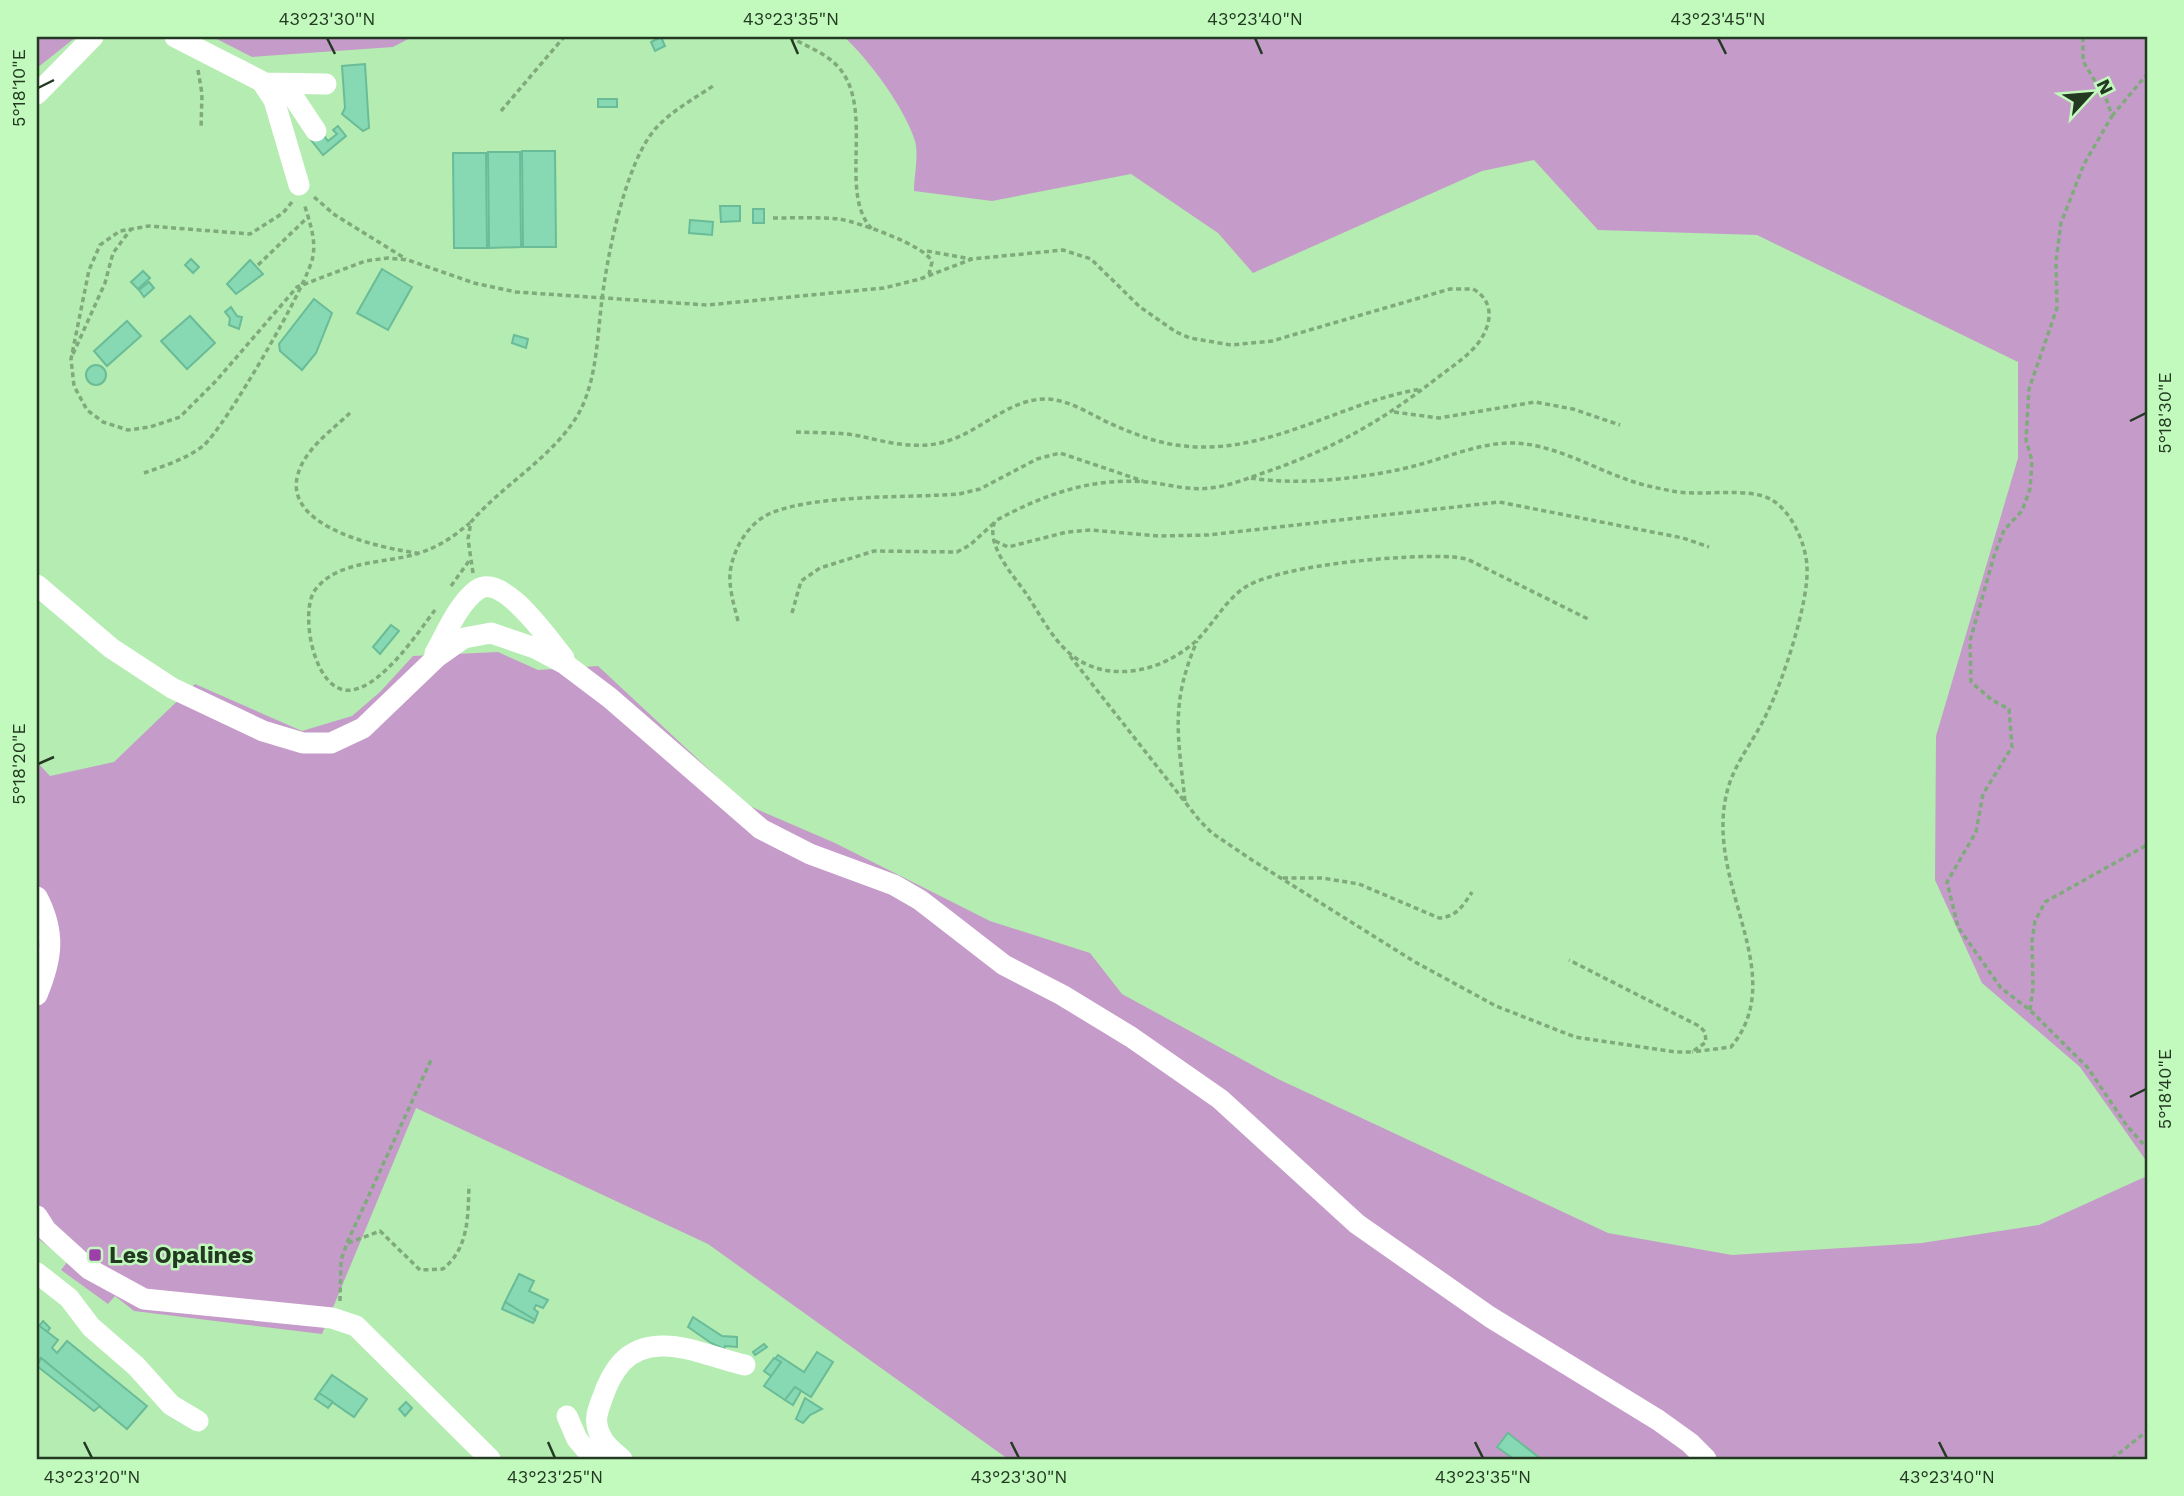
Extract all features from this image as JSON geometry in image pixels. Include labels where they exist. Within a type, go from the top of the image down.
[{"type":"street","points":[[37,94],[93,37]]},
{"type":"street","points":[[183,41],[289,92],[316,131]]},
{"type":"street","points":[[268,83],[326,84]]},
{"type":"street","points":[[268,83],[299,185]]},
{"type":"street","points":[[37,585],[111,648],[152,676],[251,726],[292,740],[331,743],[350,736],[378,716],[457,641],[473,635],[491,633],[535,648],[579,675],[761,829],[810,854],[894,885],[920,900],[1004,965],[1062,995],[1131,1037],[1220,1099],[1357,1224],[1490,1317],[1658,1420],[1690,1443],[1706,1459]]},
{"type":"street","points":[[425,670],[454,620],[477,590],[494,587],[509,594],[579,675]]},
{"type":"street","points":[[37,995],[52,948],[39,907]]},
{"type":"street","points":[[37,1216],[46,1230],[89,1269],[144,1299],[344,1320],[356,1326],[486,1458]]},
{"type":"street","points":[[69,1298],[89,1269]]},
{"type":"street","points":[[37,1273],[69,1298],[91,1327],[136,1366],[171,1405],[198,1421]]},
{"type":"street","points":[[622,1459],[605,1444],[596,1416],[612,1372],[622,1360],[635,1352],[661,1346],[681,1348],[745,1366]]},
{"type":"street","points":[[567,1416],[577,1439],[594,1459]]},
{"type":"path","points":[[501,111],[564,37]]},
{"type":"path","points":[[790,37],[828,58],[852,89],[859,210],[873,230]]},
{"type":"path","points":[[2083,37],[2082,61],[2107,101],[2112,116]]},
{"type":"path","points":[[183,41],[202,94],[201,129]]},
{"type":"path","points":[[2147,74],[2112,116],[2084,164],[2061,223],[2056,261],[2057,308],[2029,389],[2026,440],[2032,461],[2030,489],[2022,511],[2004,530],[1970,641],[1971,682],[1992,700],[2009,709],[2012,747],[1983,794],[1976,832],[1947,882],[1958,927],[2001,988],[2030,1010],[2088,1068],[2127,1126],[2147,1148]]},
{"type":"path","points":[[441,601],[419,632],[376,679],[348,690],[340,689],[324,678],[317,663],[311,630],[311,598],[315,590],[340,571],[419,553],[453,537],[568,429],[577,416],[590,386],[602,296],[626,182],[636,156],[659,124],[713,86]]},
{"type":"path","points":[[144,473],[184,457],[206,444],[271,343],[304,282],[311,267],[314,244],[299,185]]},
{"type":"path","points":[[299,185],[283,213],[250,234],[133,227],[105,240],[96,251],[89,270],[71,359],[70,371],[78,397],[87,410],[103,422],[128,430],[170,422],[191,409],[304,282],[375,259],[408,260]]},
{"type":"path","points":[[299,185],[335,215],[408,260],[495,289],[707,304],[743,303],[884,289],[925,278],[972,259]]},
{"type":"path","points":[[258,265],[308,218]]},
{"type":"path","points":[[738,621],[730,583],[734,555],[755,523],[771,514],[797,506],[959,494],[981,489],[1037,460],[1060,453],[1145,482],[1195,489],[1221,486],[1320,452],[1394,412],[1474,349],[1487,330],[1490,313],[1480,293],[1461,288],[1450,289],[1272,341],[1231,345],[1190,338],[1176,332],[1140,307],[1091,259],[1076,252],[1063,250],[972,259],[925,251],[843,220],[773,218]]},
{"type":"path","points":[[71,359],[105,283],[113,253],[133,227]]},
{"type":"path","points":[[925,251],[932,262],[930,272],[925,278]]},
{"type":"path","points":[[796,432],[850,435],[881,443],[932,445],[957,438],[1016,405],[1047,399],[1071,405],[1161,443],[1217,448],[1290,432],[1391,395],[1423,389]]},
{"type":"path","points":[[1394,412],[1438,418],[1535,402],[1573,409],[1620,425]]},
{"type":"path","points":[[350,413],[315,446],[305,460],[298,474],[297,496],[300,505],[310,516],[377,546],[419,553]]},
{"type":"path","points":[[995,521],[994,539],[1006,565],[1067,652],[1185,803],[1212,833],[1415,962],[1537,1025],[1601,1042],[1692,1052],[1731,1047],[1743,1032],[1750,1014],[1754,967],[1725,867],[1721,829],[1730,782],[1771,703],[1805,590],[1807,567],[1802,547],[1784,508],[1769,498],[1757,495],[1692,495],[1656,488],[1538,447],[1513,442],[1495,444],[1409,467],[1321,479],[1281,482],[1249,477]]},
{"type":"path","points":[[792,612],[801,581],[820,568],[874,551],[957,552],[970,545],[995,521],[1031,502],[1069,488],[1145,482]]},
{"type":"path","points":[[994,539],[1008,547],[1067,532],[1091,530],[1159,536],[1208,535],[1499,502],[1683,538],[1709,547]]},
{"type":"path","points":[[471,522],[468,539],[477,590]]},
{"type":"path","points":[[1067,652],[1097,670],[1126,672],[1162,662],[1198,639],[1235,596],[1252,583],[1328,565],[1441,556],[1467,559],[1590,620]]},
{"type":"path","points":[[448,591],[470,560]]},
{"type":"path","points":[[1185,803],[1178,707],[1181,682],[1198,639]]},
{"type":"path","points":[[2030,1010],[2034,988],[2032,941],[2035,922],[2045,902],[2147,845]]},
{"type":"path","points":[[1281,878],[1322,878],[1359,884],[1438,918],[1449,918],[1461,909],[1472,892]]},
{"type":"path","points":[[1569,960],[1699,1026],[1705,1032],[1706,1042],[1692,1052]]},
{"type":"path","points":[[344,1320],[339,1278],[347,1243],[431,1060]]},
{"type":"path","points":[[347,1243],[380,1231],[420,1270],[443,1269],[461,1246],[467,1224],[469,1185]]},
{"type":"path","points":[[2112,1459],[2147,1432]]},
{"type":"path","points":[[2147,1445],[2147,1451]]},
{"type":"shaded area","points":[[37,37],[76,37],[37,68]]},
{"type":"shaded area","points":[[213,37],[412,37],[393,47],[252,57]]},
{"type":"shaded area","points":[[844,37],[2147,37],[2147,1162],[2080,1067],[1982,983],[1935,880],[1936,736],[2018,458],[2018,362],[1757,235],[1598,230],[1534,160],[1482,171],[1253,273],[1218,233],[1131,174],[992,201],[914,191],[917,153],[910,128],[885,85]]},
{"type":"shaded area","points":[[498,652],[538,670],[598,666],[747,805],[835,843],[990,921],[1090,953],[1122,994],[1278,1079],[1608,1233],[1732,1255],[1922,1243],[2039,1225],[2147,1176],[2147,1459],[1008,1459],[708,1244],[416,1108],[322,1334],[134,1311],[115,1296],[108,1304],[61,1270],[68,1261],[37,1238],[37,762],[50,776],[114,762],[195,684],[302,731],[352,716],[380,692],[413,656]]},
{"type":"building","points":[[661,37],[665,46],[655,51],[651,42]]},
{"type":"building","points":[[365,64],[369,128],[363,131],[342,114],[345,108],[342,66]]},
{"type":"building","points":[[598,99],[617,99],[617,107],[598,107]]},
{"type":"building","points":[[338,126],[346,136],[323,155],[311,140],[321,132],[328,141],[337,134],[333,130]]},
{"type":"building","points":[[522,151],[555,151],[556,247],[523,247]]},
{"type":"building","points":[[488,152],[520,152],[521,247],[489,248]]},
{"type":"building","points":[[453,153],[486,153],[487,248],[454,248]]},
{"type":"building","points":[[720,206],[740,206],[740,221],[721,222]]},
{"type":"building","points":[[753,209],[764,209],[764,223],[753,223]]},
{"type":"building","points":[[690,220],[713,222],[712,235],[689,233]]},
{"type":"building","points":[[191,259],[199,267],[193,273],[185,265]]},
{"type":"building","points":[[250,260],[263,274],[236,294],[227,284]]},
{"type":"building","points":[[382,269],[412,287],[388,330],[357,313]]},
{"type":"building","points":[[143,271],[150,278],[138,289],[131,282]]},
{"type":"building","points":[[149,282],[154,288],[144,297],[139,290]]},
{"type":"building","points":[[314,299],[332,313],[316,353],[302,370],[280,351],[279,344]]},
{"type":"building","points":[[231,307],[237,316],[242,317],[239,329],[229,325],[230,318],[225,312]]},
{"type":"building","points":[[190,316],[215,343],[187,369],[161,341]]},
{"type":"building","points":[[127,321],[141,336],[107,366],[94,351]]},
{"type":"building","points":[[514,335],[528,339],[526,348],[512,343]]},
{"type":"building","points":[[96,365],[103,368],[106,375],[103,382],[96,385],[89,382],[86,375],[89,368]]},
{"type":"building","points":[[391,625],[399,631],[380,654],[373,647]]},
{"type":"building","points":[[519,1274],[534,1281],[529,1291],[548,1300],[543,1308],[536,1305],[534,1309],[538,1312],[535,1320],[505,1302]]},
{"type":"building","points":[[505,1302],[535,1320],[533,1323],[502,1309]]},
{"type":"building","points":[[693,1317],[722,1336],[737,1337],[737,1347],[725,1346],[724,1349],[711,1343],[688,1327]]},
{"type":"building","points":[[43,1321],[50,1328],[47,1332],[39,1326]]},
{"type":"building","points":[[37,1324],[58,1340],[52,1348],[57,1353],[67,1341],[147,1406],[127,1429],[41,1358],[37,1363]]},
{"type":"building","points":[[764,1344],[767,1347],[755,1355],[753,1352]]},
{"type":"building","points":[[817,1352],[833,1362],[811,1397],[795,1387],[785,1400],[764,1386],[781,1362],[775,1359],[778,1355],[804,1372]]},
{"type":"building","points":[[41,1358],[100,1406],[94,1411],[37,1366]]},
{"type":"building","points":[[774,1358],[781,1362],[771,1376],[764,1371]]},
{"type":"building","points":[[332,1375],[367,1399],[354,1417],[319,1393]]},
{"type":"building","points":[[795,1387],[801,1391],[793,1405],[785,1400]]},
{"type":"building","points":[[319,1393],[333,1402],[328,1408],[315,1399]]},
{"type":"building","points":[[805,1398],[822,1409],[810,1415],[803,1423],[796,1419]]},
{"type":"building","points":[[406,1402],[412,1408],[405,1416],[399,1409]]},
{"type":"building","points":[[1508,1433],[1541,1459],[1514,1459],[1497,1447]]},
{"type":"place","name":"Les Opalines","points":[[95,1255]]}]
